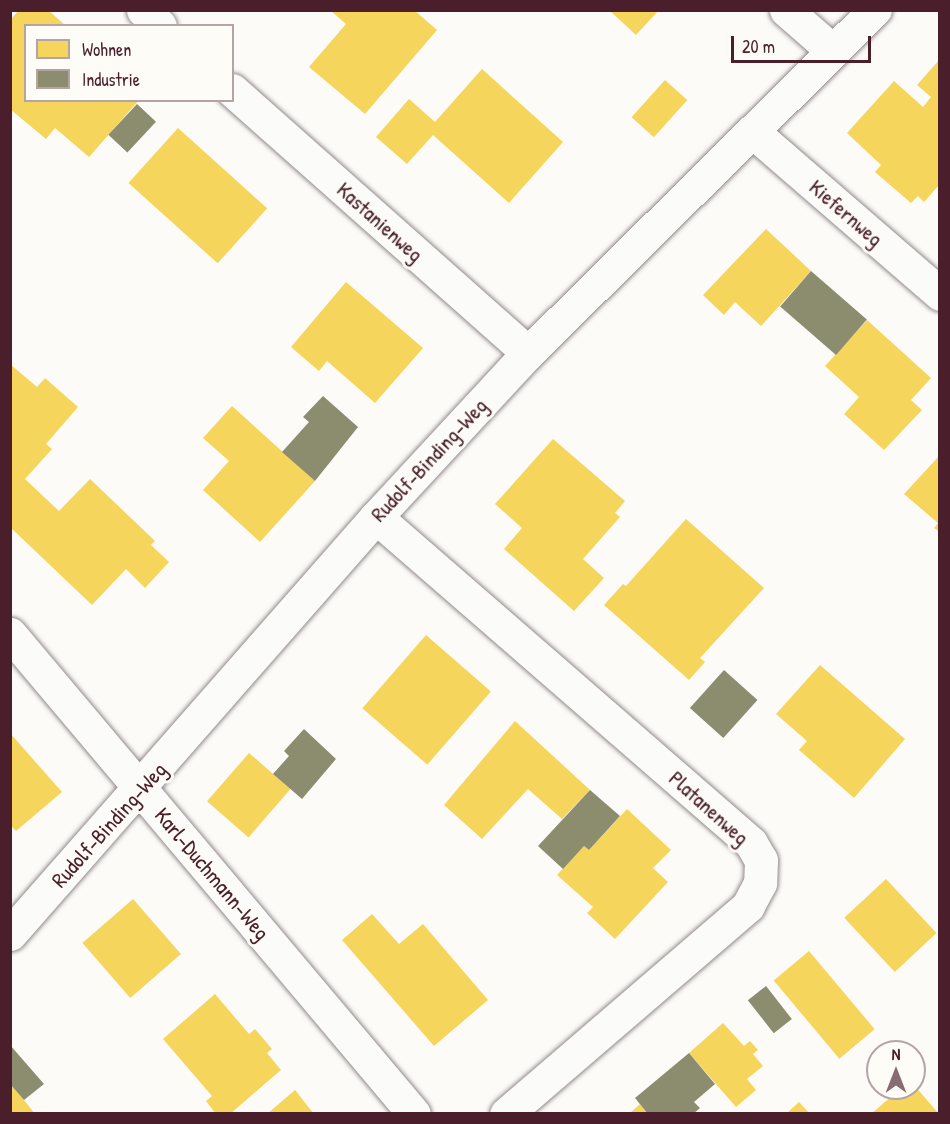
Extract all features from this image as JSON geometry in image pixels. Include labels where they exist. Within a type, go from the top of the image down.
[{"type":"street","points":[[143,10],[158,24]]},
{"type":"street","points":[[786,10],[833,51]]},
{"type":"street","name":"Rudolf-Binding-Weg","points":[[10,934],[141,790],[376,517],[528,353],[875,10]]},
{"type":"street","name":"Kastanienweg","points":[[234,92],[528,353]]},
{"type":"street","name":"Kiefernweg","points":[[752,131],[939,294]]},
{"type":"street","name":"Platanenweg","points":[[376,517],[751,843],[761,860],[760,883],[748,906],[506,1113]]},
{"type":"street","name":"Karl-Duchmann-Weg","points":[[10,634],[414,1113]]},
{"type":"building: Wohnen","points":[[19,10],[48,10],[64,24],[24,24],[24,102],[137,102],[89,157],[55,128],[46,139],[10,109],[10,20]]},
{"type":"building: Wohnen","points":[[330,10],[414,10],[437,30],[365,114],[309,67],[346,24]]},
{"type":"building: Wohnen","points":[[609,10],[659,10],[636,35]]},
{"type":"building: Wohnen","points":[[940,59],[940,184],[924,202],[918,196],[911,203],[875,172],[881,165],[847,133],[894,81],[923,107],[931,97],[917,85]]},
{"type":"building: Wohnen","points":[[482,69],[563,142],[509,203],[433,135],[407,164],[376,137],[409,99],[435,122]]},
{"type":"building: Wohnen","points":[[665,80],[687,100],[654,137],[632,117]]},
{"type":"building: Wohnen","points":[[178,128],[267,208],[218,263],[128,183]]},
{"type":"building: Wohnen","points":[[766,229],[811,271],[761,326],[735,302],[724,315],[703,295]]},
{"type":"building: Wohnen","points":[[346,282],[423,348],[375,403],[327,361],[319,371],[291,347]]},
{"type":"building: Wohnen","points":[[867,320],[931,378],[911,400],[922,410],[884,450],[844,414],[859,397],[825,366]]},
{"type":"building: Wohnen","points":[[10,364],[37,387],[45,378],[78,407],[46,444],[52,449],[25,479],[59,511],[90,479],[155,541],[151,545],[169,562],[145,588],[126,569],[92,605],[10,527]]},
{"type":"building: Wohnen","points":[[232,406],[315,481],[260,542],[203,490],[229,461],[203,438]]},
{"type":"building: Wohnen","points":[[553,439],[625,501],[615,513],[620,517],[583,559],[604,578],[574,611],[504,549],[522,528],[495,504]]},
{"type":"building: Wohnen","points":[[940,455],[940,532],[934,528],[938,523],[904,494]]},
{"type":"building: Wohnen","points":[[686,519],[764,588],[700,658],[705,662],[689,680],[604,605],[623,584],[626,586]]},
{"type":"building: Wohnen","points":[[426,635],[491,691],[427,765],[362,708]]},
{"type":"building: Wohnen","points":[[820,665],[905,739],[854,798],[799,750],[807,741],[776,714]]},
{"type":"building: Wohnen","points":[[515,721],[590,790],[562,819],[528,789],[482,839],[444,805]]},
{"type":"building: Wohnen","points":[[10,733],[62,792],[16,831],[10,825]]},
{"type":"building: Wohnen","points":[[249,753],[291,789],[249,837],[207,801]]},
{"type":"building: Wohnen","points":[[627,809],[671,850],[653,868],[668,882],[615,939],[587,913],[593,907],[557,875],[584,846],[589,850]]},
{"type":"building: Wohnen","points":[[886,879],[936,933],[895,972],[844,918]]},
{"type":"building: Wohnen","points":[[133,899],[181,954],[130,998],[82,943]]},
{"type":"building: Wohnen","points":[[372,914],[399,944],[423,924],[488,1000],[434,1046],[342,940]]},
{"type":"building: Wohnen","points":[[809,951],[875,1029],[839,1059],[774,981]]},
{"type":"building: Wohnen","points":[[215,994],[249,1034],[255,1029],[272,1049],[267,1053],[281,1070],[230,1114],[216,1114],[206,1101],[212,1096],[163,1039]]},
{"type":"building: Wohnen","points":[[723,1023],[744,1046],[750,1041],[758,1050],[753,1054],[763,1066],[747,1079],[756,1090],[736,1107],[689,1053]]},
{"type":"building: Wohnen","points":[[10,1084],[24,1100],[35,1114],[10,1114]]},
{"type":"building: Wohnen","points":[[295,1090],[314,1114],[267,1114]]},
{"type":"building: Wohnen","points":[[926,1099],[939,1114],[871,1114],[887,1100]]},
{"type":"building: Wohnen","points":[[799,1102],[810,1114],[786,1114]]},
{"type":"building: Wohnen","points":[[640,1104],[648,1114],[629,1114]]},
{"type":"building: Industrie","points":[[137,104],[156,122],[127,152],[108,135]]},
{"type":"building: Industrie","points":[[811,271],[867,320],[836,355],[780,306]]},
{"type":"building: Industrie","points":[[323,396],[358,427],[315,481],[282,452],[309,422],[303,417]]},
{"type":"building: Industrie","points":[[724,670],[757,700],[723,738],[690,708]]},
{"type":"building: Industrie","points":[[304,729],[336,759],[302,799],[273,774],[289,756],[284,751]]},
{"type":"building: Industrie","points":[[590,790],[620,816],[589,850],[584,846],[563,869],[538,846]]},
{"type":"building: Industrie","points":[[766,986],[792,1019],[774,1033],[748,1000]]},
{"type":"building: Industrie","points":[[10,1045],[44,1084],[24,1100],[10,1084]]},
{"type":"building: Industrie","points":[[689,1053],[715,1084],[694,1102],[700,1108],[693,1114],[648,1114],[635,1098]]}]
